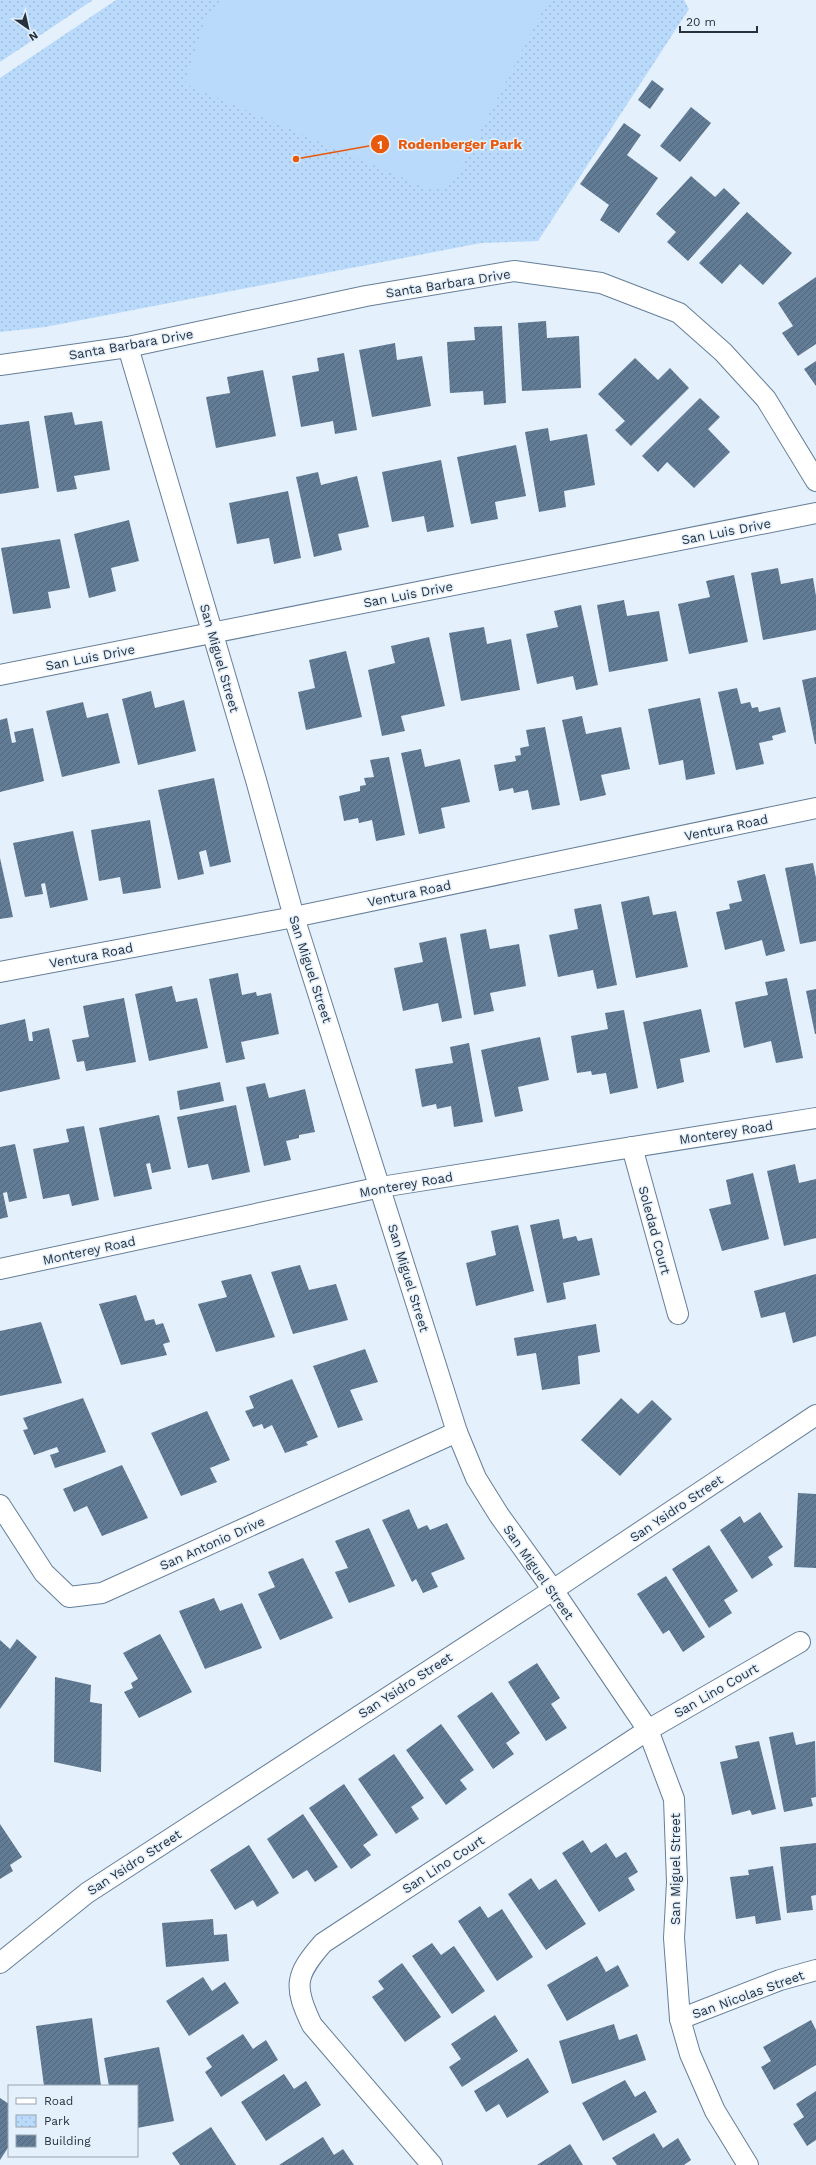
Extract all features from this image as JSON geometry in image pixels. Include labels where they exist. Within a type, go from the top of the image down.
[{"type":"street","name":"Santa Barbara Drive","points":[[0,365],[128,347],[366,296],[514,271],[601,283],[679,314],[723,352],[766,399],[816,481]]},
{"type":"street","name":"San Miguel Street","points":[[128,347],[294,917],[381,1187],[457,1432],[480,1484],[499,1516],[553,1590],[648,1730],[674,1799],[677,1882],[674,1938],[680,2019],[690,2054],[715,2111],[748,2165]]},
{"type":"street","name":"San Luis Drive","points":[[0,675],[816,513]]},
{"type":"street","name":"Ventura Road","points":[[0,972],[294,917],[816,808]]},
{"type":"street","name":"Monterey Road","points":[[0,1269],[381,1187],[816,1118]]},
{"type":"street","name":"Soledad Court","points":[[632,1147],[678,1314]]},
{"type":"street","name":"San Ysidro Street","points":[[0,1963],[86,1893],[553,1590],[816,1415]]},
{"type":"street","name":"San Antonio Drive","points":[[0,1505],[44,1573],[69,1597],[102,1593],[457,1432]]},
{"type":"street","name":"San Lino Court","points":[[432,2165],[312,2025],[301,2002],[299,1983],[305,1963],[323,1942],[648,1730],[800,1642]]},
{"type":"street","name":"San Nicolas Street","points":[[680,2019],[780,1980],[816,1970]]},
{"type":"green space","points":[[0,0],[93,0],[0,62]]},
{"type":"green space","points":[[116,0],[684,0],[689,9],[538,241],[481,243],[45,327],[0,332],[0,78]]},
{"type":"green space","points":[[220,0],[548,0],[456,179],[445,187],[431,190],[185,84],[204,23]]},
{"type":"building","points":[[652,80],[664,89],[650,109],[638,100]]},
{"type":"building","points":[[691,107],[711,123],[680,162],[660,146]]},
{"type":"building","points":[[624,123],[641,135],[627,155],[658,178],[619,233],[600,220],[609,205],[580,184]]},
{"type":"building","points":[[691,176],[715,197],[724,188],[740,203],[688,261],[667,242],[676,232],[656,214]]},
{"type":"building","points":[[747,212],[792,253],[763,285],[740,264],[722,284],[699,263]]},
{"type":"building","points":[[816,277],[816,344],[798,356],[782,333],[793,326],[778,303]]},
{"type":"building","points":[[546,321],[547,338],[579,336],[581,388],[522,391],[518,323]]},
{"type":"building","points":[[502,326],[506,403],[484,405],[483,391],[450,393],[447,342],[475,340],[474,327]]},
{"type":"building","points":[[395,343],[397,360],[422,356],[431,406],[372,417],[359,350]]},
{"type":"building","points":[[344,353],[357,430],[335,434],[333,421],[301,427],[292,376],[319,371],[317,358]]},
{"type":"building","points":[[635,358],[658,380],[670,368],[689,388],[631,446],[615,430],[625,421],[598,394]]},
{"type":"building","points":[[816,361],[816,386],[804,369]]},
{"type":"building","points":[[263,370],[276,436],[216,448],[206,397],[230,393],[227,377]]},
{"type":"building","points":[[700,398],[720,417],[708,429],[730,452],[694,488],[667,462],[658,472],[642,456]]},
{"type":"building","points":[[72,412],[75,425],[102,421],[110,470],[74,476],[77,489],[57,492],[44,416]]},
{"type":"building","points":[[29,421],[39,488],[0,494],[0,425]]},
{"type":"building","points":[[548,428],[550,441],[587,434],[595,485],[564,491],[566,507],[539,512],[525,432]]},
{"type":"building","points":[[516,445],[526,496],[495,502],[498,519],[471,524],[457,457]]},
{"type":"building","points":[[441,460],[454,527],[427,532],[424,516],[392,522],[382,472]]},
{"type":"building","points":[[318,472],[321,485],[357,476],[369,527],[338,534],[342,550],[314,557],[296,477]]},
{"type":"building","points":[[288,491],[301,558],[274,564],[269,538],[237,544],[229,503]]},
{"type":"building","points":[[129,520],[139,561],[111,568],[116,591],[89,598],[74,534]]},
{"type":"building","points":[[60,539],[70,588],[48,592],[51,608],[13,614],[1,548]]},
{"type":"building","points":[[778,568],[781,584],[813,578],[816,596],[816,630],[763,640],[751,573]]},
{"type":"building","points":[[734,575],[748,642],[689,654],[678,604],[710,597],[706,581]]},
{"type":"building","points":[[624,600],[627,616],[659,611],[668,661],[609,672],[597,605]]},
{"type":"building","points":[[581,605],[598,685],[576,690],[573,676],[537,684],[526,634],[558,627],[554,611]]},
{"type":"building","points":[[484,627],[487,644],[511,639],[520,690],[461,701],[449,633]]},
{"type":"building","points":[[429,637],[445,706],[401,716],[405,731],[382,736],[368,670],[395,663],[391,646]]},
{"type":"building","points":[[346,651],[362,717],[306,730],[298,692],[315,688],[309,660]]},
{"type":"building","points":[[816,677],[816,744],[815,744],[802,680]]},
{"type":"building","points":[[737,688],[741,704],[750,702],[752,708],[758,707],[759,712],[780,707],[786,732],[772,736],[773,740],[759,743],[764,764],[736,770],[718,692]]},
{"type":"building","points":[[151,691],[155,708],[184,700],[196,751],[138,765],[122,699]]},
{"type":"building","points":[[700,698],[715,774],[686,780],[683,760],[659,765],[648,709]]},
{"type":"building","points":[[83,702],[87,718],[108,713],[120,763],[62,777],[46,711]]},
{"type":"building","points":[[582,716],[586,734],[621,727],[630,769],[601,775],[606,795],[580,801],[562,720]]},
{"type":"building","points":[[7,718],[12,743],[16,742],[14,732],[33,728],[44,781],[0,792],[0,720]]},
{"type":"building","points":[[545,727],[560,805],[532,810],[528,790],[514,793],[513,788],[499,791],[494,765],[516,761],[515,756],[521,755],[520,748],[529,746],[526,730]]},
{"type":"building","points":[[421,749],[425,767],[460,759],[470,802],[441,808],[445,828],[419,834],[401,753]]},
{"type":"building","points":[[389,757],[405,835],[376,841],[372,820],[359,823],[358,818],[344,821],[339,796],[360,791],[360,786],[366,785],[364,778],[374,777],[370,760]]},
{"type":"building","points":[[214,778],[231,862],[210,867],[206,850],[199,852],[204,874],[178,880],[158,790]]},
{"type":"building","points":[[150,820],[161,888],[123,894],[120,877],[99,881],[91,830]]},
{"type":"building","points":[[73,831],[88,900],[50,908],[45,883],[41,884],[43,894],[25,897],[13,843]]},
{"type":"building","points":[[0,858],[13,917],[0,919]]},
{"type":"building","points":[[813,863],[816,878],[816,941],[800,944],[785,868]]},
{"type":"building","points":[[765,874],[785,951],[766,956],[762,940],[725,950],[716,912],[730,909],[729,904],[742,901],[737,881]]},
{"type":"building","points":[[649,896],[653,915],[676,911],[688,967],[636,978],[621,902]]},
{"type":"building","points":[[601,904],[617,985],[597,989],[593,970],[558,977],[549,935],[578,929],[574,909]]},
{"type":"building","points":[[486,929],[490,949],[519,944],[526,986],[490,993],[494,1011],[474,1015],[460,934]]},
{"type":"building","points":[[446,937],[462,1018],[442,1022],[438,1003],[403,1011],[394,968],[423,962],[419,943]]},
{"type":"building","points":[[238,973],[242,995],[256,992],[257,996],[271,993],[279,1034],[241,1042],[245,1059],[226,1063],[209,979]]},
{"type":"building","points":[[787,978],[803,1058],[776,1063],[771,1041],[744,1048],[735,1002],[768,995],[765,982]]},
{"type":"building","points":[[172,986],[176,1002],[197,998],[208,1048],[149,1061],[135,994]]},
{"type":"building","points":[[816,989],[816,1034],[815,1034],[806,991]]},
{"type":"building","points":[[124,998],[136,1062],[86,1071],[84,1061],[77,1062],[72,1040],[89,1037],[83,1006]]},
{"type":"building","points":[[701,1009],[710,1052],[680,1059],[684,1082],[657,1089],[643,1022]]},
{"type":"building","points":[[624,1010],[638,1088],[610,1094],[606,1073],[592,1075],[591,1071],[577,1073],[571,1036],[608,1029],[605,1013]]},
{"type":"building","points":[[25,1019],[29,1041],[33,1041],[32,1032],[49,1028],[60,1079],[0,1092],[0,1025]]},
{"type":"building","points":[[540,1037],[549,1080],[518,1087],[523,1111],[495,1117],[481,1050]]},
{"type":"building","points":[[469,1043],[483,1122],[454,1127],[451,1106],[437,1109],[436,1104],[422,1107],[415,1069],[453,1063],[450,1047]]},
{"type":"building","points":[[220,1082],[224,1101],[180,1110],[177,1091]]},
{"type":"building","points":[[265,1083],[269,1098],[305,1089],[315,1132],[299,1135],[299,1138],[286,1141],[291,1160],[264,1166],[246,1087]]},
{"type":"building","points":[[236,1105],[250,1172],[212,1180],[208,1164],[188,1168],[177,1117]]},
{"type":"building","points":[[159,1115],[171,1169],[152,1173],[150,1163],[146,1164],[152,1189],[114,1197],[99,1128]]},
{"type":"building","points":[[84,1126],[99,1200],[72,1206],[69,1194],[43,1199],[33,1149],[69,1142],[66,1129]]},
{"type":"building","points":[[15,1144],[27,1198],[9,1202],[7,1192],[3,1193],[8,1217],[0,1219],[0,1147]]},
{"type":"building","points":[[795,1164],[799,1183],[816,1179],[816,1238],[784,1246],[767,1171]]},
{"type":"building","points":[[753,1173],[769,1239],[722,1251],[709,1209],[731,1204],[726,1180]]},
{"type":"building","points":[[559,1219],[563,1239],[576,1236],[578,1241],[592,1238],[600,1275],[563,1283],[566,1299],[547,1303],[530,1225]]},
{"type":"building","points":[[518,1225],[534,1291],[476,1306],[466,1263],[496,1255],[491,1231]]},
{"type":"building","points":[[300,1265],[309,1290],[336,1284],[348,1320],[293,1334],[271,1272]]},
{"type":"building","points":[[251,1274],[275,1337],[216,1352],[198,1304],[227,1297],[221,1281]]},
{"type":"building","points":[[816,1274],[816,1336],[793,1343],[785,1312],[761,1318],[754,1291]]},
{"type":"building","points":[[136,1295],[145,1321],[154,1319],[156,1325],[163,1323],[170,1342],[163,1344],[167,1355],[121,1365],[99,1304]]},
{"type":"building","points":[[41,1322],[62,1383],[0,1396],[0,1331]]},
{"type":"building","points":[[596,1324],[600,1352],[578,1356],[580,1384],[542,1390],[536,1353],[517,1356],[514,1338]]},
{"type":"building","points":[[365,1349],[378,1382],[350,1390],[363,1420],[338,1428],[313,1366]]},
{"type":"building","points":[[292,1379],[318,1437],[306,1442],[308,1445],[285,1453],[272,1425],[264,1429],[262,1424],[253,1427],[245,1411],[254,1408],[249,1396]]},
{"type":"building","points":[[83,1398],[106,1452],[55,1468],[50,1455],[59,1452],[57,1447],[34,1455],[23,1430],[28,1429],[23,1418]]},
{"type":"building","points":[[621,1398],[638,1414],[652,1400],[672,1419],[620,1476],[581,1440]]},
{"type":"building","points":[[207,1411],[230,1460],[210,1468],[217,1482],[181,1496],[151,1433]]},
{"type":"building","points":[[122,1465],[148,1518],[102,1536],[87,1506],[74,1512],[63,1489]]},
{"type":"building","points":[[798,1493],[816,1494],[816,1568],[794,1567]]},
{"type":"building","points":[[409,1509],[418,1529],[427,1525],[430,1530],[447,1523],[465,1559],[431,1573],[438,1587],[423,1593],[416,1579],[412,1582],[382,1520]]},
{"type":"building","points":[[760,1512],[783,1547],[768,1557],[773,1565],[752,1579],[720,1530],[740,1516],[744,1523]]},
{"type":"building","points":[[369,1528],[395,1586],[349,1603],[335,1572],[348,1568],[335,1541]]},
{"type":"building","points":[[709,1545],[738,1591],[724,1600],[732,1613],[709,1628],[672,1569]]},
{"type":"building","points":[[303,1558],[333,1618],[280,1640],[258,1594],[275,1587],[268,1572]]},
{"type":"building","points":[[666,1576],[705,1637],[683,1652],[669,1630],[663,1634],[637,1594]]},
{"type":"building","points":[[214,1598],[220,1611],[242,1603],[262,1648],[205,1669],[179,1611]]},
{"type":"building","points":[[160,1634],[192,1692],[139,1718],[124,1692],[133,1688],[131,1683],[138,1679],[123,1653]]},
{"type":"building","points":[[17,1639],[37,1657],[0,1709],[0,1640],[10,1649]]},
{"type":"building","points":[[537,1663],[560,1698],[551,1704],[567,1728],[546,1741],[508,1682]]},
{"type":"building","points":[[55,1677],[91,1685],[90,1702],[102,1704],[101,1772],[54,1762]]},
{"type":"building","points":[[492,1692],[520,1733],[506,1743],[514,1754],[493,1769],[457,1716]]},
{"type":"building","points":[[441,1724],[474,1770],[460,1780],[467,1789],[446,1805],[406,1750]]},
{"type":"building","points":[[793,1732],[796,1745],[815,1741],[816,1797],[811,1798],[813,1806],[784,1812],[769,1737]]},
{"type":"building","points":[[759,1741],[776,1809],[752,1815],[750,1810],[732,1815],[720,1762],[738,1758],[735,1746]]},
{"type":"building","points":[[394,1754],[424,1798],[411,1807],[419,1819],[396,1834],[358,1779]]},
{"type":"building","points":[[344,1784],[378,1835],[363,1845],[371,1855],[351,1869],[309,1808]]},
{"type":"building","points":[[303,1814],[338,1867],[315,1882],[307,1870],[293,1879],[267,1839]]},
{"type":"building","points":[[0,1824],[22,1857],[10,1865],[13,1871],[0,1879]]},
{"type":"building","points":[[583,1840],[591,1853],[606,1843],[616,1858],[626,1852],[638,1872],[628,1878],[635,1890],[599,1912],[562,1853]]},
{"type":"building","points":[[816,1843],[816,1895],[811,1896],[813,1910],[787,1913],[780,1847]]},
{"type":"building","points":[[249,1845],[279,1893],[257,1907],[253,1900],[235,1910],[210,1870]]},
{"type":"building","points":[[773,1866],[781,1920],[756,1924],[755,1916],[736,1919],[730,1877],[749,1875],[748,1870]]},
{"type":"building","points":[[531,1878],[539,1890],[556,1879],[586,1924],[546,1950],[508,1894]]},
{"type":"building","points":[[480,1906],[488,1918],[502,1909],[533,1957],[497,1981],[458,1921]]},
{"type":"building","points":[[213,1919],[214,1935],[227,1934],[229,1961],[166,1967],[162,1923]]},
{"type":"building","points":[[432,1943],[441,1955],[454,1946],[485,1991],[452,2014],[412,1956]]},
{"type":"building","points":[[597,1956],[606,1972],[618,1965],[629,1986],[567,2021],[547,1985]]},
{"type":"building","points":[[402,1963],[441,2017],[405,2042],[372,1997],[384,1989],[378,1981]]},
{"type":"building","points":[[203,1977],[212,1991],[225,1982],[239,2003],[189,2036],[166,2001]]},
{"type":"building","points":[[495,2015],[518,2051],[462,2087],[449,2067],[461,2059],[451,2044]]},
{"type":"building","points":[[92,2018],[101,2085],[44,2085],[36,2026]]},
{"type":"building","points":[[811,2020],[816,2030],[816,2065],[774,2090],[761,2067],[771,2061],[763,2047]]},
{"type":"building","points":[[614,2024],[619,2040],[637,2034],[646,2060],[572,2084],[559,2041]]},
{"type":"building","points":[[243,2034],[253,2049],[266,2040],[278,2060],[221,2097],[205,2072],[212,2067],[206,2058]]},
{"type":"building","points":[[159,2047],[174,2121],[138,2128],[138,2085],[109,2085],[104,2058]]},
{"type":"building","points":[[528,2058],[549,2092],[507,2118],[499,2104],[486,2112],[474,2091]]},
{"type":"building","points":[[284,2074],[294,2089],[306,2081],[321,2105],[266,2141],[241,2102]]},
{"type":"building","points":[[625,2080],[635,2097],[645,2091],[657,2112],[603,2141],[582,2103]]},
{"type":"building","points":[[816,2091],[816,2140],[807,2146],[793,2124],[804,2117],[796,2104]]},
{"type":"building","points":[[0,2098],[8,2103],[8,2148],[0,2160]]},
{"type":"building","points":[[211,2127],[236,2165],[180,2165],[172,2153]]},
{"type":"building","points":[[654,2133],[663,2148],[678,2138],[691,2160],[684,2165],[617,2165],[612,2158]]},
{"type":"building","points":[[323,2137],[334,2155],[343,2149],[354,2165],[279,2165]]},
{"type":"building","points":[[570,2144],[583,2165],[537,2165]]},
{"type":"place","name":"Rodenberger Park","points":[[296,159]]}]
